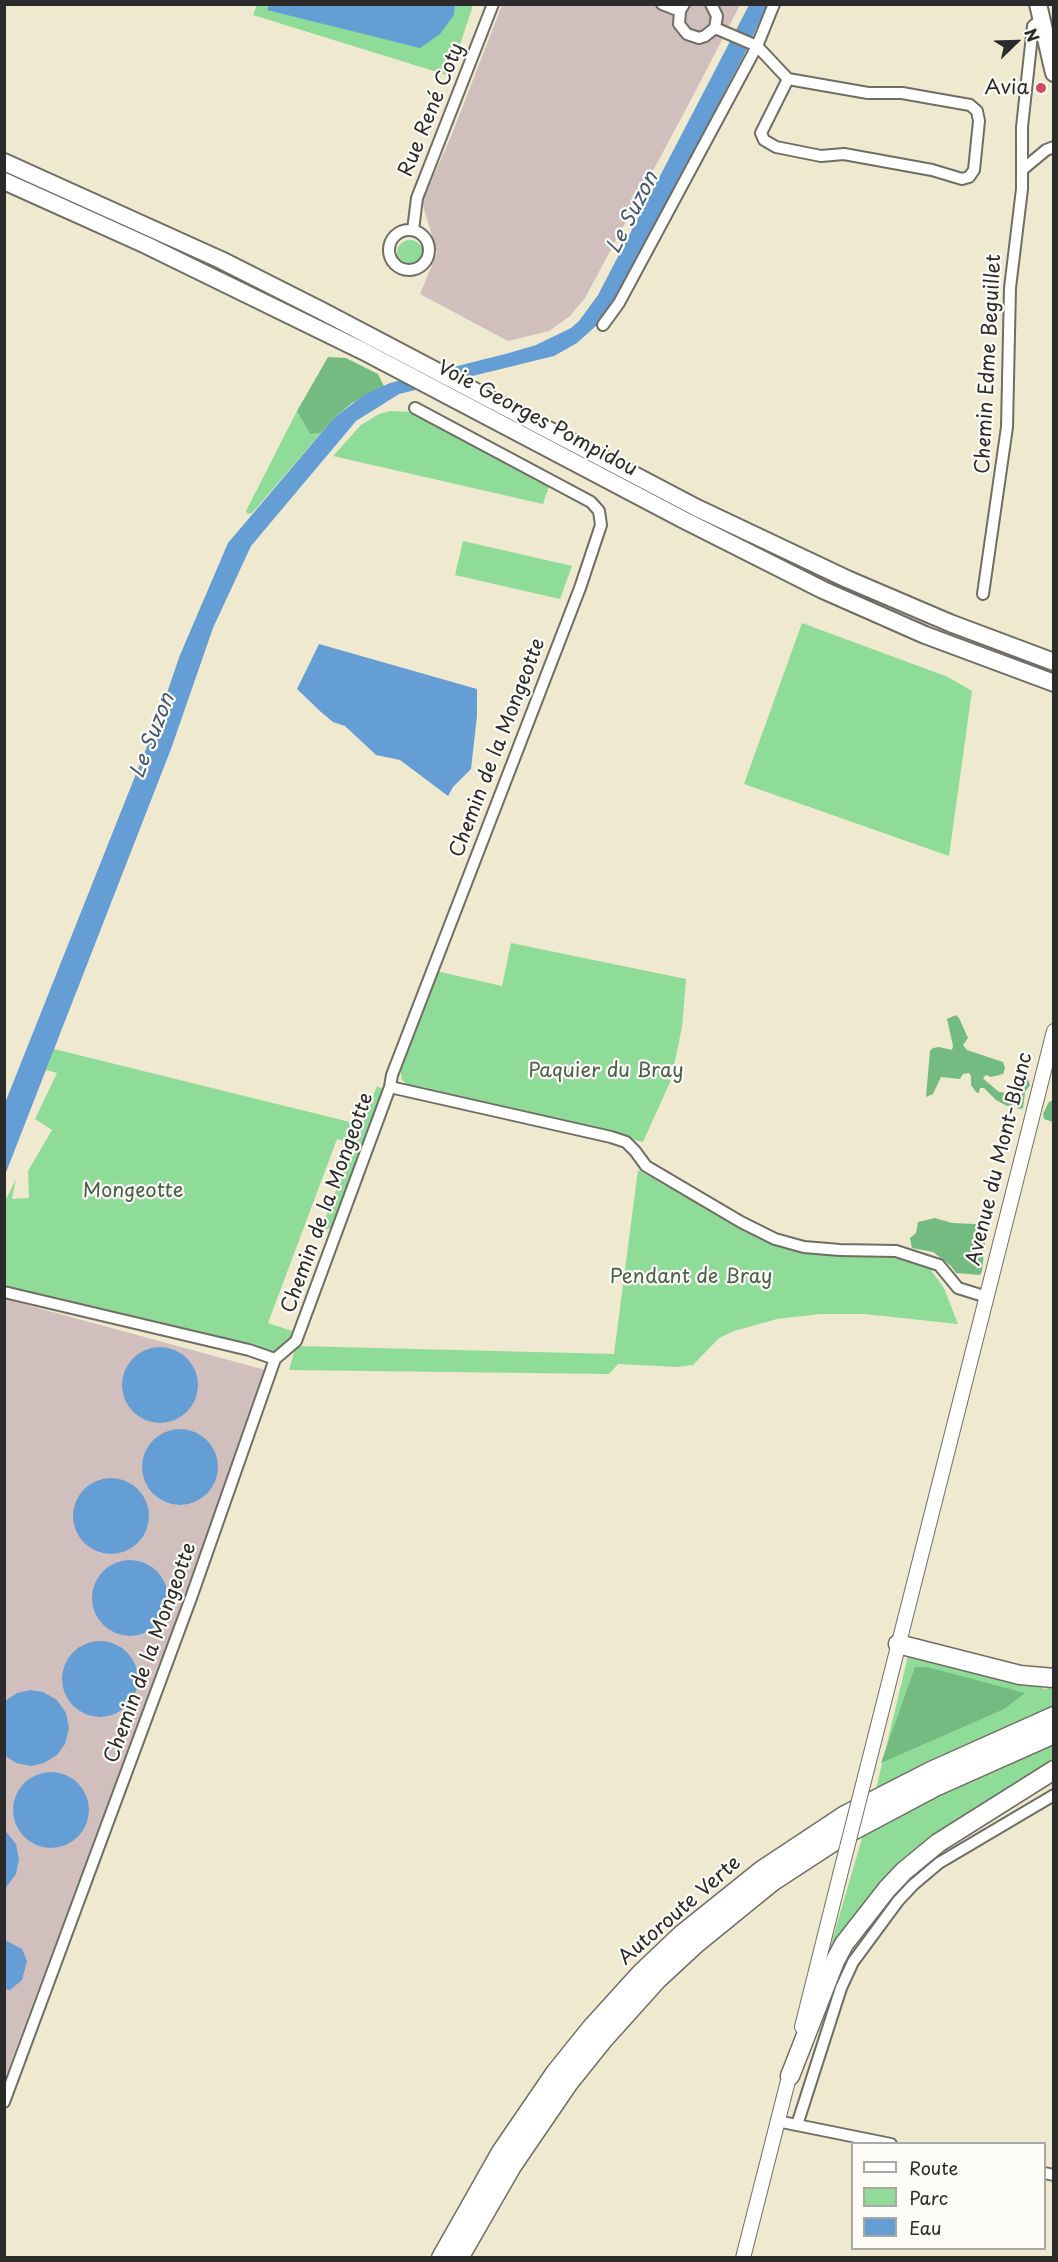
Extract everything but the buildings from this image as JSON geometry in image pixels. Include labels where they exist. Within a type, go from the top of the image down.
[{"type":"highway","points":[[898,1644],[1020,1675],[1053,1678]]},
{"type":"highway","name":"Autoroute Verte","points":[[441,2258],[501,2152],[555,2073],[620,1996],[681,1935],[762,1870],[845,1815],[931,1771],[1053,1716]]},
{"type":"highway","name":"Autoroute Verte","points":[[459,2258],[512,2166],[568,2084],[603,2039],[657,1980],[697,1942],[772,1882],[841,1837],[935,1787],[1053,1734]]},
{"type":"highway","points":[[790,2076],[835,1961],[844,1944],[887,1889],[904,1871],[938,1843],[1053,1770]]},
{"type":"main road","points":[[1040,9],[1053,74]]},
{"type":"main road","name":"Voie Georges Pompidou","points":[[4,162],[221,260],[697,508],[847,579],[950,623],[1053,662]]},
{"type":"main road","name":"Voie Georges Pompidou","points":[[4,182],[146,245],[363,351],[803,580],[925,635],[1053,683]]},
{"type":"main road","name":"Avenue du Mont-Blanc","points":[[743,2258],[1053,1031]]},
{"type":"street","name":"Rue René Coty","points":[[413,230],[417,198],[493,4]]},
{"type":"street","points":[[662,4],[682,8],[679,24],[692,37],[705,36],[715,28],[717,16],[711,4]]},
{"type":"street","points":[[603,325],[618,303],[757,46],[774,4]]},
{"type":"street","name":"Chemin Edme Beguillet","points":[[983,594],[1006,428],[1010,288],[1022,171],[1023,127],[1033,26],[1040,9]]},
{"type":"street","points":[[715,28],[757,46],[788,79],[868,93],[902,93],[970,105],[976,111],[979,121],[974,170],[969,177],[962,179],[932,170],[844,154],[821,156],[776,147],[764,140],[761,133],[788,79]]},
{"type":"street","points":[[1022,171],[1046,150],[1053,147]]},
{"type":"street","name":"Chemin de la Mongeotte","points":[[4,2102],[191,1599],[275,1359],[296,1341],[390,1087],[392,1075],[580,588],[602,525],[599,511],[591,502],[415,408]]},
{"type":"street","points":[[390,1087],[626,1142],[646,1166],[741,1222],[775,1239],[813,1248],[896,1251],[939,1265],[958,1288],[987,1297]]},
{"type":"street","points":[[4,1292],[237,1347],[275,1359]]},
{"type":"street","points":[[797,2125],[841,1988],[853,1962],[898,1901],[939,1863],[1053,1795]]},
{"type":"street","points":[[777,2121],[881,2142]]},
{"type":"shaded area","points":[[502,5],[740,5],[585,298],[570,316],[549,331],[508,341],[420,294],[437,253],[422,202],[452,134]]},
{"type":"shaded area","points":[[5,1299],[269,1371],[5,2078]]},
{"type":"green space","points":[[257,5],[269,5],[267,10],[454,15],[455,5],[473,5],[450,76],[253,15]]},
{"type":"green space","points":[[410,240],[419,244],[423,253],[419,262],[410,266],[401,262],[397,253],[401,244]]},
{"type":"green space","points":[[328,357],[346,358],[378,374],[384,386],[352,403],[321,433],[310,434],[297,411]]},
{"type":"green space","points":[[297,411],[310,434],[321,433],[252,513],[248,514],[246,511]]},
{"type":"green space","points":[[390,411],[414,412],[550,483],[543,504],[333,456],[361,425],[379,414]]},
{"type":"green space","points":[[463,541],[572,566],[560,599],[455,575]]},
{"type":"green space","points":[[802,623],[948,677],[972,691],[949,856],[744,784]]},
{"type":"green space","name":"Paquier du Bray","points":[[511,943],[686,979],[682,1027],[671,1080],[643,1142],[410,1087],[402,1080],[400,1067],[436,971],[502,986]]},
{"type":"green space","points":[[956,1015],[968,1038],[963,1045],[967,1050],[1003,1062],[1005,1068],[1003,1074],[991,1077],[986,1075],[983,1078],[986,1081],[999,1092],[1021,1092],[1023,1087],[1014,1077],[1016,1073],[1022,1071],[1027,1076],[1030,1085],[1025,1092],[1023,1108],[1019,1109],[1014,1105],[1007,1106],[996,1100],[984,1088],[980,1088],[979,1093],[976,1092],[971,1085],[969,1073],[963,1074],[960,1079],[941,1077],[933,1094],[926,1097],[930,1051],[939,1047],[952,1050],[947,1019]]},
{"type":"green space","name":"Mongeotte","points":[[54,1049],[362,1125],[377,1086],[384,1090],[336,1223],[332,1228],[324,1230],[322,1227],[354,1143],[337,1139],[268,1323],[295,1332],[281,1349],[274,1352],[5,1290],[4,1203],[16,1179],[12,1199],[29,1198],[28,1171],[52,1130],[35,1119],[57,1073],[46,1070]]},
{"type":"green space","points":[[1053,1100],[1053,1122],[1044,1119],[1043,1114],[1049,1102]]},
{"type":"green space","name":"Pendant de Bray","points":[[638,1170],[767,1242],[799,1252],[881,1255],[914,1262],[930,1269],[944,1288],[958,1324],[864,1314],[820,1314],[777,1319],[734,1331],[719,1338],[693,1365],[677,1367],[618,1364],[609,1374],[289,1370],[296,1346],[614,1354]]},
{"type":"green space","points":[[935,1218],[982,1227],[986,1233],[980,1275],[956,1273],[933,1252],[912,1248],[910,1238],[916,1233],[918,1222]]},
{"type":"green space","points":[[908,1656],[1037,1684],[1044,1689],[1053,1687],[1053,1706],[932,1759],[876,1789]]},
{"type":"green space","points":[[915,1667],[927,1667],[1025,1693],[1004,1709],[881,1763]]},
{"type":"green space","points":[[1053,1744],[1053,1765],[936,1837],[822,1975],[863,1835],[934,1798]]},
{"type":"water","points":[[269,4],[455,5],[454,15],[440,34],[420,48],[267,10]]},
{"type":"water","name":"Le Suzon","points":[[749,5],[767,5],[747,49],[616,300],[597,325],[577,343],[554,356],[399,394],[356,421],[251,546],[213,628],[171,749],[5,1175],[5,1103],[159,716],[180,655],[228,543],[334,418],[364,395],[390,383],[536,345],[571,328],[579,321],[598,295]]},
{"type":"water","points":[[319,644],[477,689],[477,716],[471,769],[453,787],[448,796],[400,760],[376,755],[345,726],[333,722],[297,689]]},
{"type":"water","points":[[160,1347],[174,1350],[187,1358],[195,1371],[198,1385],[195,1399],[187,1412],[174,1420],[160,1423],[146,1420],[133,1412],[125,1399],[122,1385],[125,1371],[133,1358],[146,1350]]},
{"type":"water","points":[[180,1429],[194,1432],[207,1440],[215,1453],[218,1467],[215,1481],[207,1494],[194,1502],[180,1505],[166,1502],[153,1494],[145,1481],[142,1467],[145,1453],[153,1440],[166,1432]]},
{"type":"water","points":[[111,1478],[125,1481],[138,1489],[146,1502],[149,1516],[146,1530],[138,1543],[125,1551],[111,1554],[97,1551],[84,1543],[76,1530],[73,1516],[76,1502],[84,1489],[97,1481]]},
{"type":"water","points":[[130,1560],[144,1563],[157,1571],[165,1584],[168,1598],[165,1612],[157,1625],[144,1633],[130,1636],[116,1633],[103,1625],[95,1612],[92,1598],[95,1584],[103,1571],[116,1563]]},
{"type":"water","points":[[100,1641],[114,1644],[127,1652],[135,1665],[138,1679],[135,1693],[127,1706],[114,1714],[100,1717],[86,1714],[73,1706],[65,1693],[62,1679],[65,1665],[73,1652],[86,1644]]},
{"type":"water","points":[[30,1690],[43,1692],[57,1700],[66,1713],[69,1728],[65,1744],[57,1755],[44,1763],[31,1766],[16,1763],[4,1755],[5,1701],[17,1693]]},
{"type":"water","points":[[51,1772],[65,1775],[78,1783],[86,1796],[89,1810],[86,1824],[78,1837],[65,1845],[51,1848],[37,1845],[24,1837],[16,1824],[13,1810],[16,1796],[24,1783],[37,1775]]},
{"type":"water","points":[[4,1829],[16,1844],[19,1859],[16,1874],[5,1889]]},
{"type":"water","points":[[5,1940],[22,1949],[27,1961],[22,1980],[10,1990],[5,1989]]},
{"type":"place","name":"Avia","points":[[1041,88]]}]
